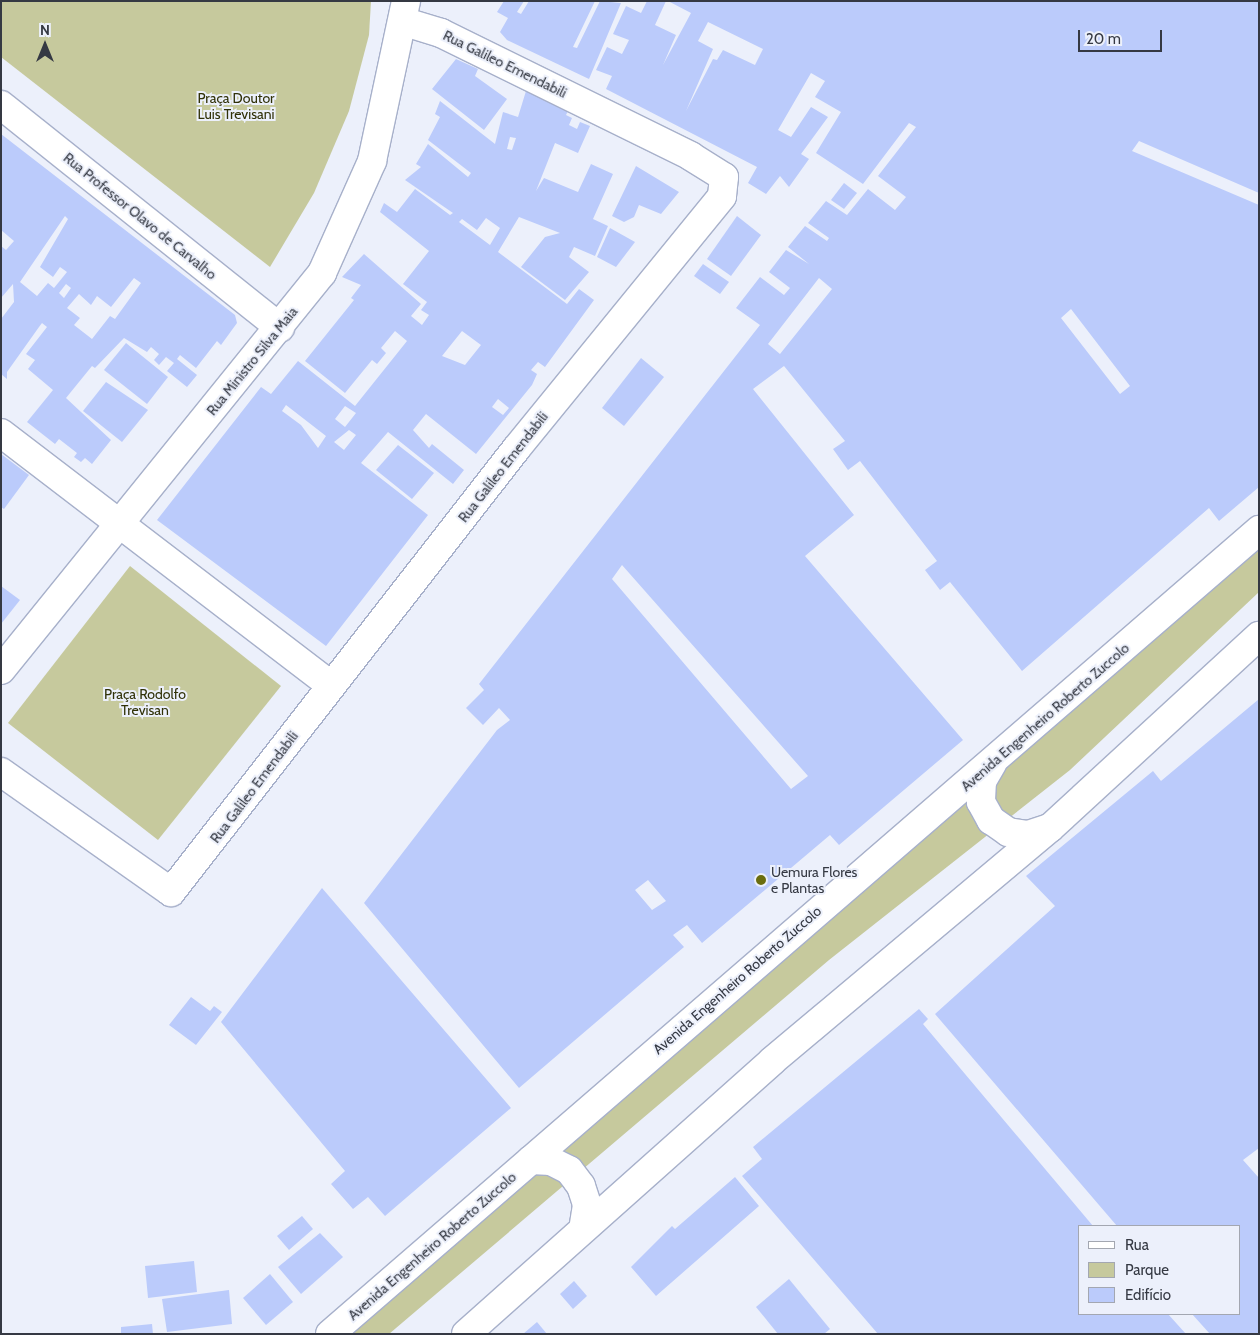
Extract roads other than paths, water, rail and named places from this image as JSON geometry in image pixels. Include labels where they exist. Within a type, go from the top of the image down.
[{"type":"street","name":"Rua Ministro Silva Maia","points":[[1,670],[118,524],[280,328],[322,273],[346,223],[372,161],[406,11]]},
{"type":"street","name":"Rua Galileo Emendabili","points":[[10,779],[171,892],[331,685],[722,196],[725,187],[724,177],[671,146],[441,33],[406,11]]},
{"type":"street","name":"Rua Professor Olavo de Carvalho","points":[[1,105],[280,328]]},
{"type":"street","points":[[1,433],[331,685]]},
{"type":"street","name":"Avenida Engenheiro Roberto Zuccolo","points":[[330,1334],[850,881],[992,764],[1259,530]]},
{"type":"street","points":[[466,1334],[584,1225],[1050,828],[1259,636]]},
{"type":"street","points":[[992,764],[982,781],[982,802],[991,820],[1008,832],[1028,834],[1050,828]]},
{"type":"street","points":[[531,1160],[551,1161],[569,1170],[581,1186],[586,1205],[584,1225]]},
{"type":"place","name":"Uemura Flores e Plantas","points":[[761,880]]},
{"type":"park label","name":"Praça Doutor Luis Trevisani","points":[[236,106]]},
{"type":"park label","name":"Praça Rodolfo Trevisan","points":[[145,702]]}]
